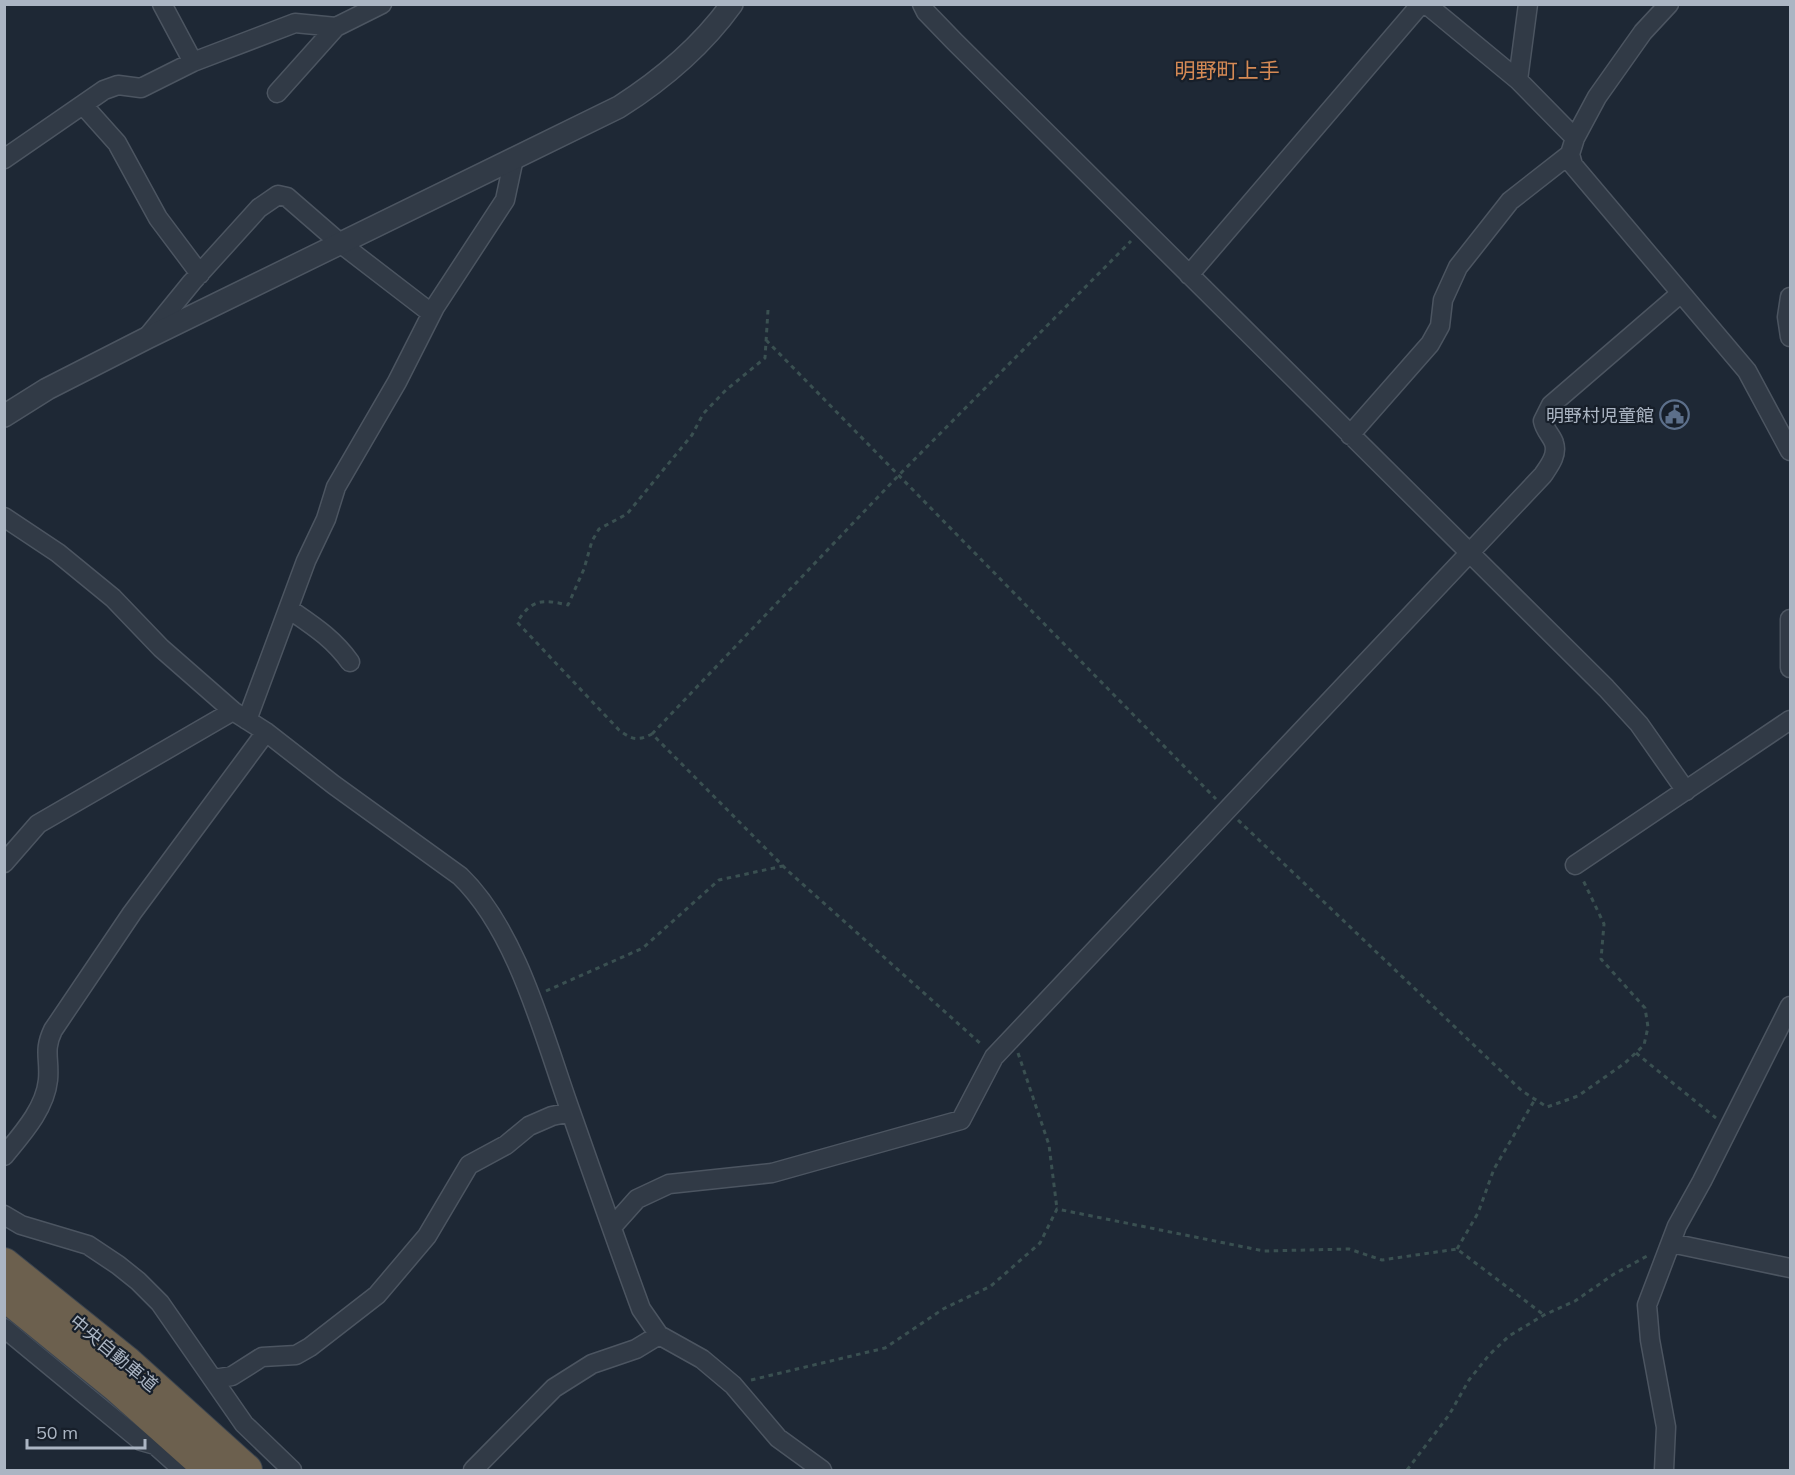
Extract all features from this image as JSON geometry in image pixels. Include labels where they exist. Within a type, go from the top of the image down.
[{"type":"highway","name":"中央自動車道","points":[[4,1264],[126,1362],[246,1470]]},
{"type":"highway","name":"中央自動車道","points":[[4,1294],[117,1386],[211,1470]]},
{"type":"street","points":[[162,4],[192,62]]},
{"type":"street","points":[[277,93],[336,27],[382,4]]},
{"type":"street","points":[[4,416],[47,389],[147,338],[619,107],[650,87],[696,48],[732,4]]},
{"type":"street","points":[[922,4],[926,12],[954,41],[1570,652],[1633,717],[1686,791]]},
{"type":"street","points":[[1189,275],[1422,4]]},
{"type":"street","points":[[1426,4],[1518,80],[1573,146],[1573,165],[1747,371],[1790,445]]},
{"type":"street","points":[[1518,80],[1528,4]]},
{"type":"street","points":[[1350,435],[1430,344],[1440,326],[1443,300],[1458,267],[1510,201],[1573,146],[1597,97],[1643,32],[1669,4]]},
{"type":"street","points":[[4,159],[104,90],[118,85],[141,88],[192,62],[295,24],[336,27]]},
{"type":"street","points":[[83,105],[117,143],[158,218],[200,274]]},
{"type":"street","points":[[4,863],[38,824],[240,716],[289,609],[306,561],[326,519],[336,487],[397,382],[431,314],[505,200],[514,158]]},
{"type":"street","points":[[147,338],[259,208],[278,195],[287,197],[340,243],[431,314]]},
{"type":"street","points":[[612,1227],[637,1199],[669,1184],[772,1173],[961,1120],[994,1056],[1543,475],[1552,462],[1554,452],[1554,442],[1546,432],[1543,421],[1551,405],[1681,293]]},
{"type":"street","points":[[1791,297],[1787,317],[1791,337]]},
{"type":"street","points":[[4,517],[58,553],[113,597],[161,648],[240,716],[266,732],[342,791],[460,876],[476,892],[490,912],[511,952],[530,998],[641,1309],[659,1335],[702,1359],[733,1385],[778,1438],[822,1470]]},
{"type":"street","points":[[289,609],[323,632],[339,647],[350,662]]},
{"type":"street","points":[[1791,619],[1791,668]]},
{"type":"street","points":[[1575,865],[1791,720]]},
{"type":"street","points":[[4,1156],[29,1125],[41,1105],[48,1080],[46,1044],[53,1030],[132,913],[266,732]]},
{"type":"street","points":[[1664,1470],[1666,1427],[1650,1340],[1647,1305],[1677,1226],[1791,1006]]},
{"type":"street","points":[[214,1379],[232,1376],[262,1357],[296,1355],[310,1347],[377,1295],[427,1236],[469,1165],[506,1145],[529,1126],[552,1116],[571,1112]]},
{"type":"street","points":[[4,1215],[21,1225],[88,1245],[118,1265],[160,1303],[244,1424],[292,1470]]},
{"type":"street","points":[[1671,1243],[1791,1268]]},
{"type":"street","points":[[4,1328],[141,1441],[155,1445],[183,1470]]},
{"type":"street","points":[[473,1470],[554,1388],[592,1364],[636,1349],[659,1335]]},
{"type":"path","points":[[768,310],[765,358],[726,390],[703,414],[692,435],[627,514],[599,529],[592,541],[584,569],[568,605],[551,601],[537,602],[525,609],[516,622],[629,738],[639,740],[652,734],[898,476],[1143,229]]},
{"type":"path","points":[[652,734],[783,866],[994,1056]]},
{"type":"path","points":[[530,998],[642,948],[719,880],[783,866]]},
{"type":"path","points":[[733,1385],[885,1348],[943,1309],[991,1286],[1040,1243],[1057,1209],[1049,1145],[1012,1037]]},
{"type":"path","points":[[1636,1053],[1729,1128]]},
{"type":"path","points":[[1457,1249],[1478,1213],[1494,1169],[1534,1101]]},
{"type":"path","points":[[1057,1209],[1264,1251],[1349,1249],[1382,1260],[1457,1249],[1544,1316]]},
{"type":"path","points":[[1407,1470],[1449,1415],[1469,1380],[1489,1355],[1509,1336],[1575,1301],[1614,1274],[1671,1243]]},
{"type":"place","name":"明野村児童館","points":[[1675,415]]},
{"type":"district","name":"明野町上手","points":[[1227,70]]}]
